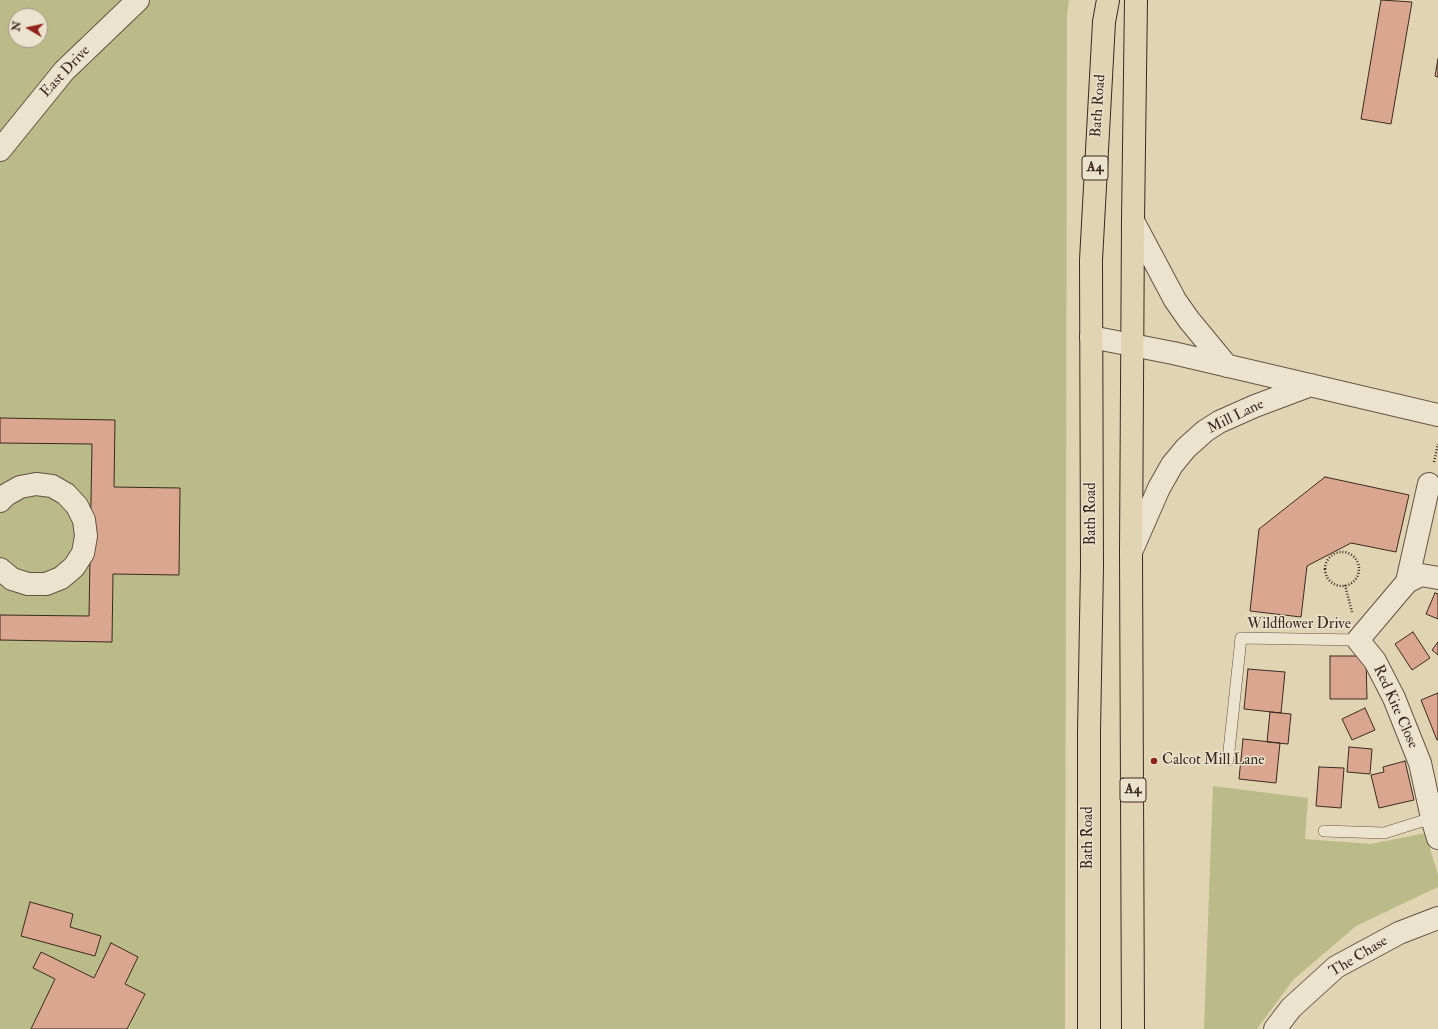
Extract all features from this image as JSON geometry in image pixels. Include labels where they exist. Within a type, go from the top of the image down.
[{"type":"main road","name":"Bath Road","points":[[1089,1029],[1089,732],[1092,567],[1091,260],[1104,22],[1108,0]]},
{"type":"main road","name":"A4","points":[[1133,1029],[1132,345],[1136,0]]},
{"type":"street","name":"East Drive","points":[[0,150],[64,71],[138,0]]},
{"type":"street","points":[[1133,221],[1175,300],[1193,325],[1227,366]]},
{"type":"street","name":"Mill Lane","points":[[1091,337],[1227,366],[1438,415]]},
{"type":"street","name":"Mill Lane","points":[[1132,552],[1160,488],[1172,465],[1186,448],[1205,431],[1219,422],[1255,406],[1311,385]]},
{"type":"street","points":[[0,501],[6,495],[20,487],[36,484],[52,486],[66,494],[77,506],[84,520],[86,536],[83,553],[74,567],[61,578],[51,582],[28,584],[12,579],[0,569]]},
{"type":"street","points":[[1407,582],[1429,484]]},
{"type":"street","points":[[1358,640],[1407,582],[1421,575],[1438,578]]},
{"type":"street","name":"Red Kite Close","points":[[1358,640],[1375,661],[1394,698],[1420,763],[1435,828]]},
{"type":"street","name":"The Chase","points":[[1275,1029],[1291,1008],[1336,968],[1399,933],[1438,918]]},
{"type":"lane","name":"Wildflower Drive","points":[[1228,760],[1241,638],[1358,640]]},
{"type":"lane","points":[[1324,830],[1384,833],[1435,828]]},
{"type":"path","points":[[1343,552],[1352,556],[1356,560],[1358,565],[1357,575],[1345,586],[1334,584],[1326,576],[1326,564],[1332,555],[1343,552]]},
{"type":"green space","points":[[0,0],[1069,0],[1067,15],[1065,1029],[0,1029]]},
{"type":"green space","points":[[1213,786],[1308,798],[1305,839],[1371,844],[1425,833],[1438,875],[1438,887],[1356,926],[1293,980],[1257,1029],[1204,1029]]},
{"type":"building","points":[[1381,0],[1412,2],[1391,124],[1361,119]]},
{"type":"building","points":[[1438,59],[1438,77],[1435,76]]},
{"type":"building","points":[[0,418],[115,420],[114,487],[180,488],[179,575],[113,574],[112,642],[0,640],[0,615],[89,616],[92,444],[0,443]]},
{"type":"building","points":[[1325,477],[1409,495],[1396,552],[1351,543],[1307,566],[1301,617],[1250,611],[1259,529]]},
{"type":"building","points":[[1435,593],[1438,594],[1438,619],[1426,614]]},
{"type":"building","points":[[1413,632],[1430,658],[1412,670],[1395,644]]},
{"type":"building","points":[[1438,642],[1438,655],[1432,650]]},
{"type":"building","points":[[1330,656],[1366,656],[1367,699],[1330,699]]},
{"type":"building","points":[[1248,669],[1285,672],[1281,713],[1244,709]]},
{"type":"building","points":[[1438,693],[1438,740],[1437,740],[1421,700]]},
{"type":"building","points":[[1365,708],[1375,730],[1352,740],[1342,719]]},
{"type":"building","points":[[1270,712],[1291,714],[1288,744],[1267,742]]},
{"type":"building","points":[[1243,739],[1280,743],[1276,783],[1239,779]]},
{"type":"building","points":[[1349,747],[1372,749],[1370,774],[1347,772]]},
{"type":"building","points":[[1405,761],[1414,800],[1379,808],[1371,775],[1384,772],[1383,767]]},
{"type":"building","points":[[1319,767],[1344,768],[1341,808],[1316,806]]},
{"type":"building","points":[[30,902],[73,914],[70,927],[101,936],[95,956],[21,936]]},
{"type":"building","points":[[111,943],[138,957],[125,984],[145,994],[127,1029],[31,1029],[55,979],[33,968],[41,952],[94,978]]},
{"type":"place","name":"Calcot Mill Lane","points":[[1154,761]]}]
